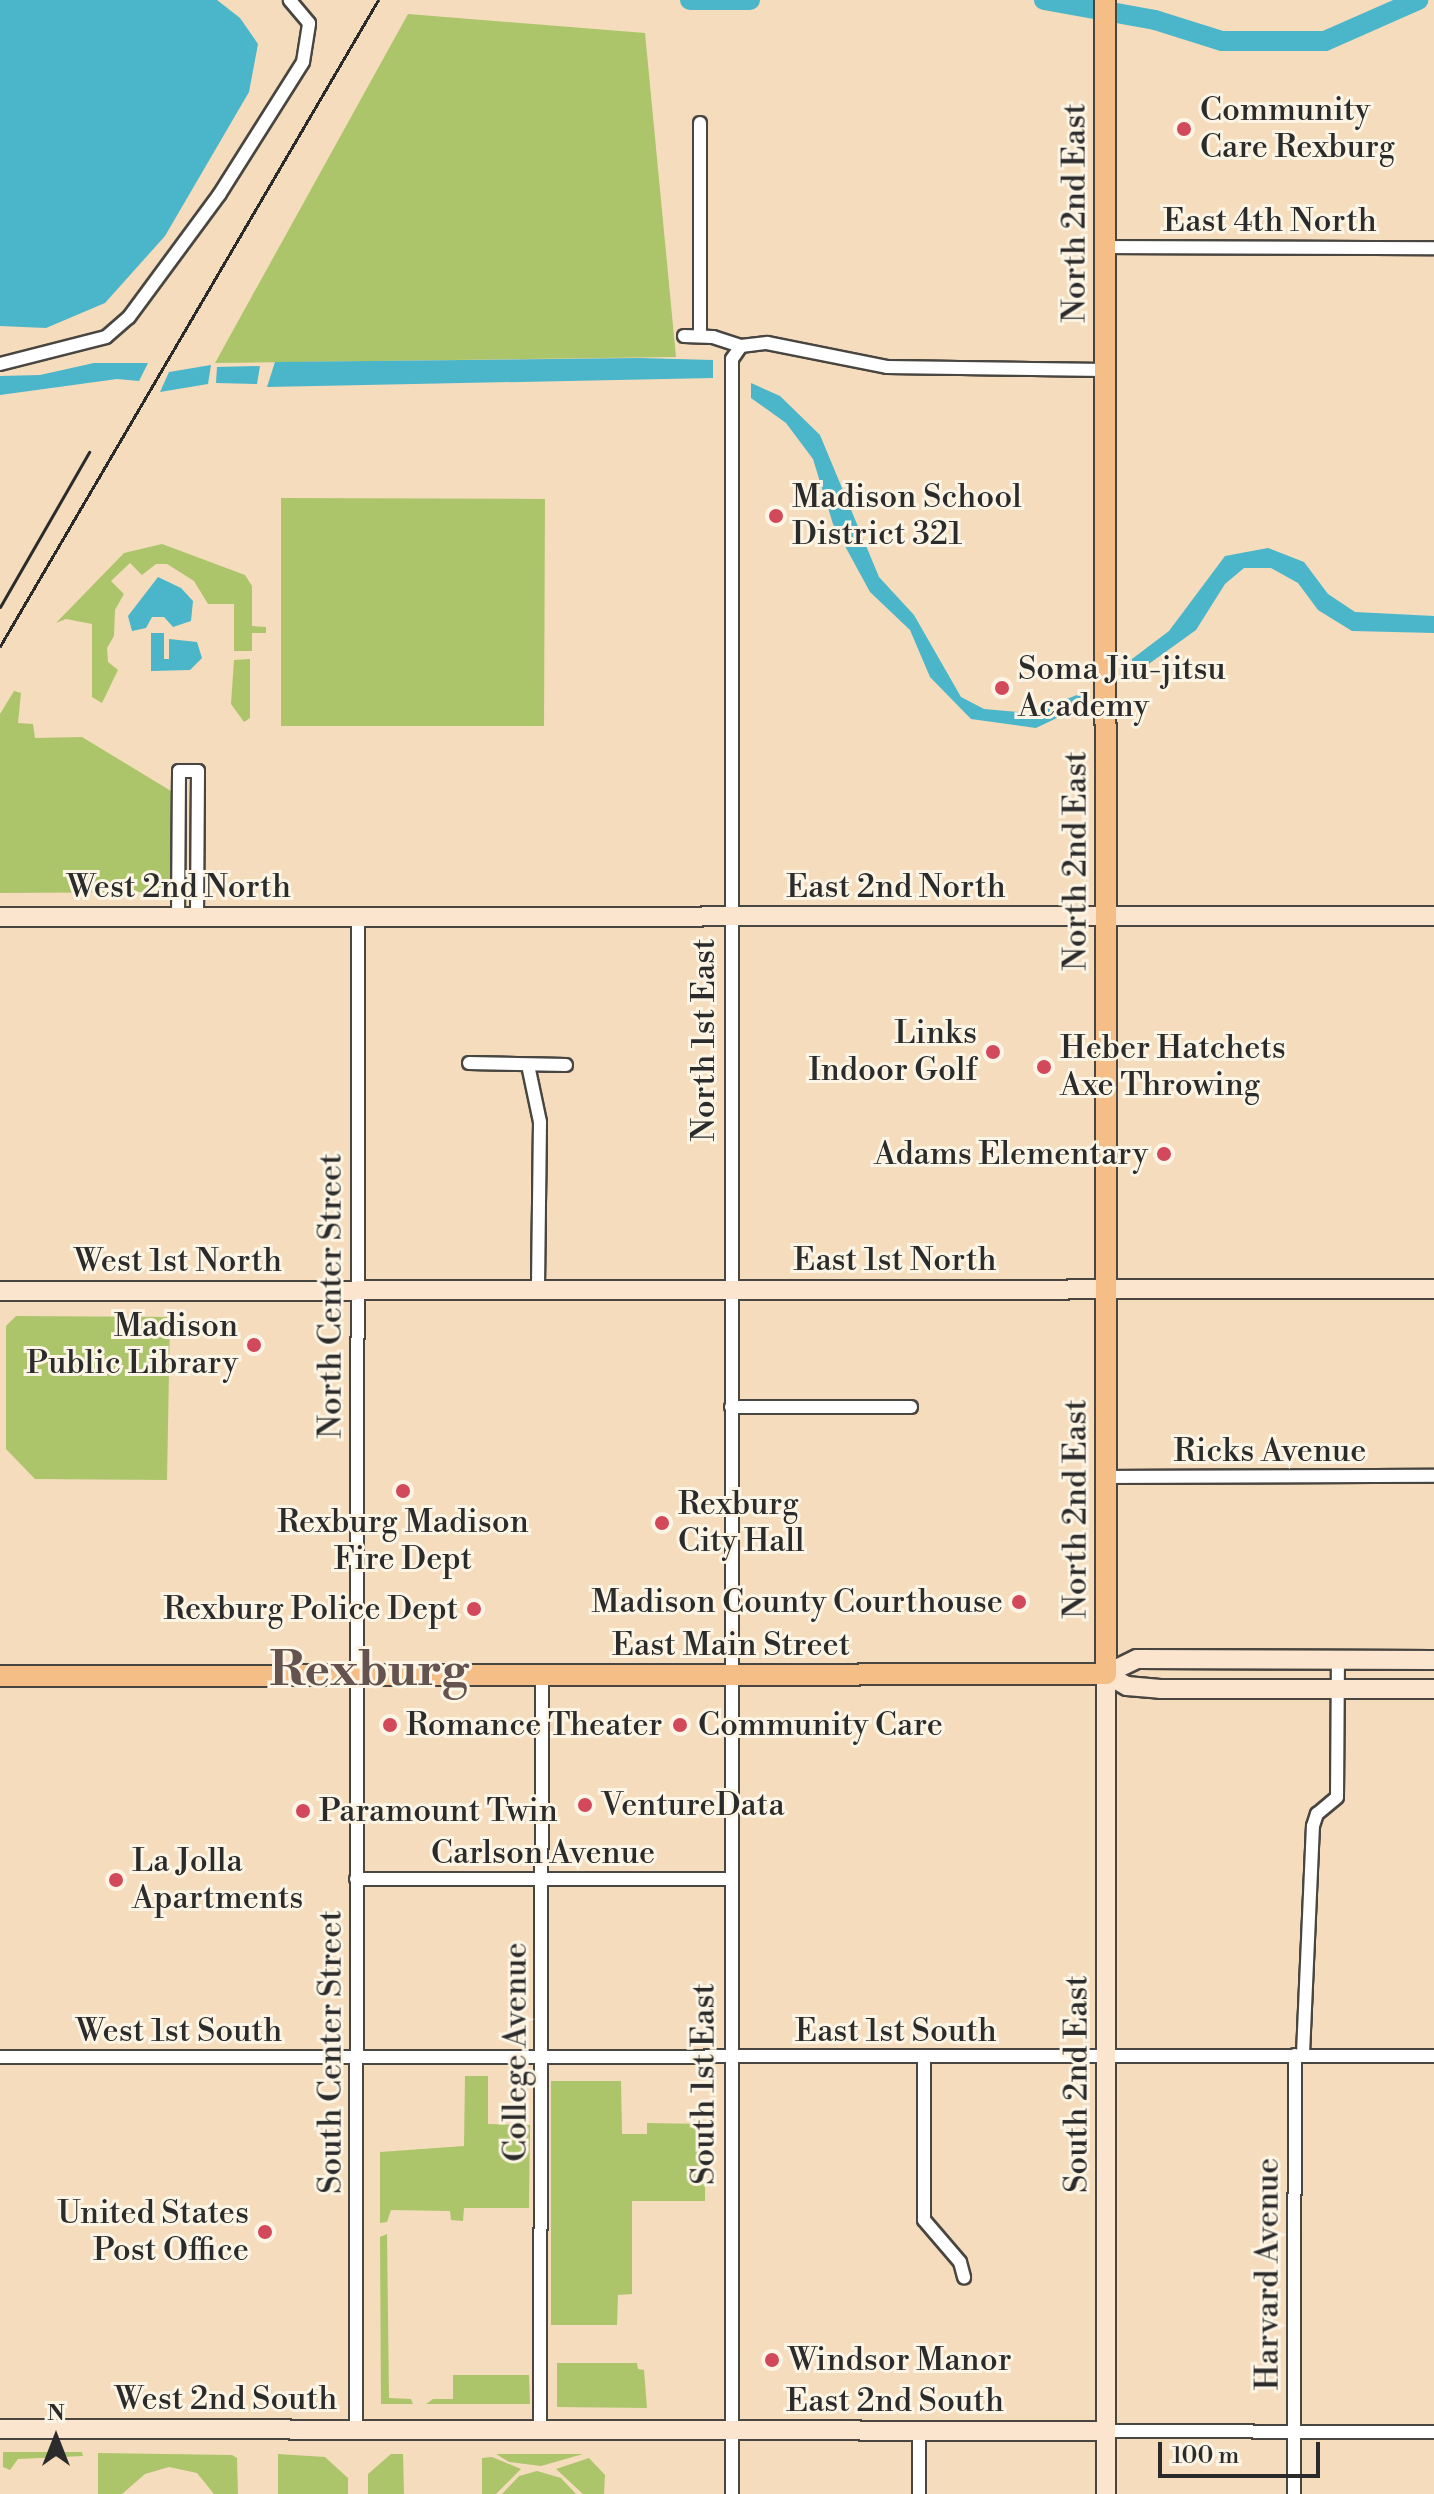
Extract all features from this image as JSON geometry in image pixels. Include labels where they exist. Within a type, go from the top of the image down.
[{"type":"main road","name":"North 2nd East","points":[[1105,0],[1106,1674]]},
{"type":"main road","name":"East Main Street","points":[[0,1676],[1106,1674]]},
{"type":"street","points":[[0,364],[106,337],[145,297],[219,195],[303,62],[309,23],[290,0]]},
{"type":"street","points":[[700,123],[700,335]]},
{"type":"street","name":"East 4th North","points":[[1105,247],[1434,248]]},
{"type":"street","points":[[684,336],[700,335],[741,346],[781,344],[915,369],[1105,370]]},
{"type":"street","name":"North 1st East","points":[[731,1675],[732,359],[741,346]]},
{"type":"street","points":[[179,771],[198,771],[188,917],[179,771]]},
{"type":"street","name":"East 2nd North","points":[[358,916],[1434,916]]},
{"type":"street","name":"West 2nd North","points":[[0,917],[358,916]]},
{"type":"street","name":"North Center Street","points":[[356,1675],[358,916]]},
{"type":"street","points":[[469,1063],[566,1065]]},
{"type":"street","points":[[528,1065],[540,1122],[538,1291]]},
{"type":"street","name":"East 1st North","points":[[356,1291],[1434,1289]]},
{"type":"street","name":"West 1st North","points":[[0,1291],[356,1291]]},
{"type":"street","points":[[731,1407],[911,1407]]},
{"type":"street","name":"Ricks Avenue","points":[[1106,1477],[1434,1476]]},
{"type":"street","name":"East Main Street","points":[[1106,1674],[1137,1659],[1434,1660]]},
{"type":"street","name":"Harvard Avenue","points":[[1294,2494],[1299,2054],[1313,1826],[1317,1814],[1337,1797],[1338,1661]]},
{"type":"street","name":"East Main Street","points":[[1106,1674],[1127,1686],[1160,1689],[1434,1689]]},
{"type":"street","name":"South 2nd East","points":[[1106,1674],[1106,2494]]},
{"type":"street","name":"South Center Street","points":[[356,1675],[356,2429]]},
{"type":"street","name":"College Avenue","points":[[540,2430],[542,1675]]},
{"type":"street","name":"South 1st East","points":[[731,1675],[732,2494]]},
{"type":"street","name":"Carlson Avenue","points":[[356,1879],[730,1879]]},
{"type":"street","name":"East 1st South","points":[[358,2056],[1434,2056]]},
{"type":"street","name":"West 1st South","points":[[0,2057],[358,2056]]},
{"type":"street","points":[[924,2057],[924,2220],[960,2262],[964,2277]]},
{"type":"street","name":"West 2nd South","points":[[0,2429],[356,2429]]},
{"type":"street","name":"East 2nd South","points":[[356,2429],[1434,2432]]},
{"type":"street","points":[[919,2431],[919,2494]]},
{"type":"green space","points":[[408,14],[645,33],[676,357],[215,363]]},
{"type":"green space","points":[[281,498],[545,499],[544,726],[281,726]]},
{"type":"green space","points":[[162,544],[245,575],[252,586],[252,626],[266,627],[266,633],[252,633],[252,651],[234,651],[234,604],[208,604],[194,581],[167,564],[156,564],[142,575],[130,563],[111,581],[124,594],[115,610],[114,636],[107,648],[108,662],[118,670],[102,703],[92,697],[92,624],[66,619],[56,623],[124,553]]},
{"type":"green space","points":[[250,659],[250,718],[244,722],[231,704],[234,660]]},
{"type":"green space","points":[[14,691],[21,693],[18,723],[33,724],[35,738],[82,737],[171,791],[171,892],[0,893],[0,714]]},
{"type":"green space","points":[[16,1316],[170,1317],[167,1480],[35,1479],[6,1449],[6,1326]]},
{"type":"green space","points":[[465,2076],[488,2076],[488,2124],[530,2125],[529,2208],[464,2208],[463,2221],[451,2220],[450,2211],[391,2210],[387,2222],[380,2223],[380,2152],[464,2146]]},
{"type":"green space","points":[[551,2081],[621,2081],[622,2134],[647,2134],[647,2123],[705,2124],[705,2201],[632,2201],[632,2294],[618,2295],[617,2325],[551,2325]]},
{"type":"green space","points":[[387,2234],[389,2398],[411,2399],[413,2404],[381,2404],[380,2237]]},
{"type":"green space","points":[[557,2363],[637,2363],[638,2369],[644,2370],[647,2408],[557,2407]]},
{"type":"green space","points":[[453,2375],[529,2375],[530,2404],[426,2404],[433,2399],[453,2399]]},
{"type":"green space","points":[[3,2452],[82,2452],[83,2456],[18,2459],[10,2470],[3,2467]]},
{"type":"green space","points":[[98,2453],[232,2455],[237,2458],[238,2494],[214,2494],[197,2473],[169,2467],[145,2474],[122,2494],[98,2494]]},
{"type":"green space","points":[[278,2454],[325,2457],[348,2478],[348,2494],[278,2494]]},
{"type":"green space","points":[[391,2454],[403,2454],[404,2494],[368,2494],[368,2474]]},
{"type":"green space","points":[[496,2454],[583,2454],[541,2466],[509,2462]]},
{"type":"green space","points":[[492,2457],[521,2469],[496,2494],[482,2494],[482,2458]]},
{"type":"green space","points":[[589,2458],[605,2475],[604,2494],[583,2494],[556,2469]]},
{"type":"green space","points":[[537,2471],[561,2478],[576,2494],[502,2494],[519,2476]]},
{"type":"water","points":[[0,0],[217,0],[240,18],[258,44],[249,92],[165,236],[105,303],[46,328],[0,326]]},
{"type":"water","points":[[713,360],[713,378],[267,387],[275,362]]},
{"type":"water","points":[[94,363],[148,363],[139,381],[117,379],[0,395],[0,376],[40,375]]},
{"type":"water","points":[[211,365],[208,384],[160,392],[169,372]]},
{"type":"water","points":[[260,366],[257,384],[216,383],[217,367]]},
{"type":"water","points":[[751,383],[780,396],[820,435],[879,577],[914,615],[961,697],[984,709],[1031,713],[1082,693],[1082,706],[1036,728],[971,719],[930,677],[910,630],[870,592],[833,524],[813,459],[786,423],[751,398]]},
{"type":"water","points":[[1268,548],[1304,562],[1328,594],[1355,612],[1434,616],[1434,633],[1352,631],[1318,610],[1298,583],[1271,568],[1244,568],[1225,584],[1196,630],[1132,676],[1132,659],[1169,631],[1225,556]]},
{"type":"water","points":[[158,577],[181,588],[193,601],[191,621],[173,627],[164,617],[152,617],[146,628],[132,631],[128,616]]},
{"type":"water","points":[[151,633],[164,633],[164,659],[169,659],[169,639],[197,642],[202,658],[190,670],[151,671]]},
{"type":"waterway","points":[[690,0],[750,0]]},
{"type":"waterway","points":[[1044,0],[1155,20],[1222,41],[1325,41],[1418,0]]},
{"type":"railway","points":[[0,646],[378,0]]},
{"type":"railway","points":[[0,607],[89,452]]},
{"type":"place","name":"Community Care Rexburg","points":[[1184,129]]},
{"type":"place","name":"Madison School District 321","points":[[776,516]]},
{"type":"place","name":"Soma Jiu-jitsu Academy","points":[[1002,688]]},
{"type":"place","name":"Links Indoor Golf","points":[[993,1052]]},
{"type":"place","name":"Heber Hatchets Axe Throwing","points":[[1044,1067]]},
{"type":"place","name":"Adams Elementary","points":[[1164,1154]]},
{"type":"place","name":"Madison Public Library","points":[[254,1345]]},
{"type":"place","name":"Rexburg Madison Fire Dept","points":[[403,1491]]},
{"type":"place","name":"Rexburg City Hall","points":[[662,1523]]},
{"type":"place","name":"Madison County Courthouse","points":[[1019,1602]]},
{"type":"place","name":"Rexburg Police Dept","points":[[474,1609]]},
{"type":"place","name":"Romance Theater","points":[[390,1725]]},
{"type":"place","name":"Community Care","points":[[680,1725]]},
{"type":"place","name":"VentureData","points":[[585,1805]]},
{"type":"place","name":"Paramount Twin","points":[[303,1811]]},
{"type":"place","name":"La Jolla Apartments","points":[[116,1880]]},
{"type":"place","name":"United States Post Office","points":[[265,2232]]},
{"type":"place","name":"Windsor Manor","points":[[772,2360]]},
{"type":"district","name":"Rexburg","points":[[369,1672]]}]
